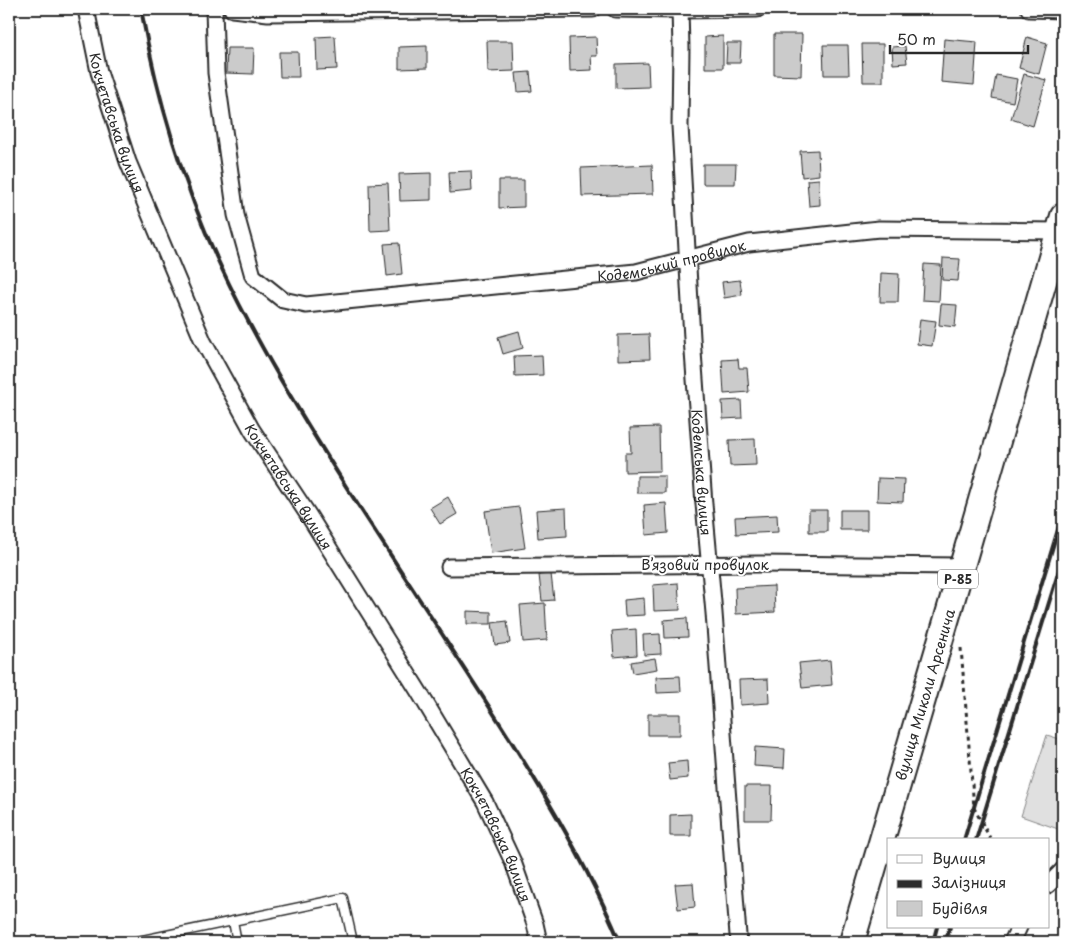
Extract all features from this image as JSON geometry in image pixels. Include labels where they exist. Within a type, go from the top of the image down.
[{"type":"main road","name":"вулиця Миколи Арсенича","points":[[852,942],[950,612],[1061,224]]},
{"type":"street","name":"Кокчетавська вулиця","points":[[86,9],[99,72],[128,162],[203,341],[252,430],[309,516],[485,802],[514,862],[535,924],[539,942]]},
{"type":"street","name":"Кодемський провулок","points":[[214,9],[216,73],[236,215],[253,276],[283,300],[306,305],[636,272],[749,243],[878,229],[1061,224]]},
{"type":"street","points":[[232,9],[268,14],[594,9]]},
{"type":"street","points":[[615,9],[757,9]]},
{"type":"street","name":"Кодемська вулиця","points":[[680,9],[680,126],[687,258],[708,565],[714,613],[738,935]]},
{"type":"street","points":[[1029,9],[1063,10]]},
{"type":"street","name":"Вʼязовий провулок","points":[[449,567],[962,566]]},
{"type":"street","points":[[1050,883],[1063,870]]},
{"type":"street","points":[[1012,942],[1018,928]]},
{"type":"lane","points":[[133,942],[343,898],[353,942]]},
{"type":"lane","points":[[233,921],[237,942]]},
{"type":"path","points":[[950,612],[960,640],[974,808],[990,838]]},
{"type":"shaded area","points":[[1047,735],[1063,740],[1063,823],[1061,830],[1021,816]]},
{"type":"building","points":[[774,34],[802,34],[801,76],[774,75]]},
{"type":"building","points":[[335,36],[337,69],[317,70],[316,37]]},
{"type":"building","points":[[723,36],[723,68],[705,68],[705,37]]},
{"type":"building","points":[[596,37],[597,56],[591,56],[592,70],[570,71],[569,38]]},
{"type":"building","points":[[1027,37],[1047,43],[1039,74],[1019,68]]},
{"type":"building","points":[[944,39],[977,42],[974,85],[941,82]]},
{"type":"building","points":[[487,41],[513,41],[514,71],[488,72]]},
{"type":"building","points":[[727,43],[741,43],[740,63],[726,63]]},
{"type":"building","points":[[862,44],[883,44],[883,82],[863,82]]},
{"type":"building","points":[[823,45],[848,45],[849,75],[824,75]]},
{"type":"building","points":[[427,46],[427,68],[399,69],[399,47]]},
{"type":"building","points":[[905,46],[907,63],[893,64],[892,47]]},
{"type":"building","points":[[227,48],[254,48],[253,74],[226,73]]},
{"type":"building","points":[[279,52],[298,52],[299,77],[280,77]]},
{"type":"building","points":[[648,63],[649,87],[616,88],[616,64]]},
{"type":"building","points":[[530,72],[532,91],[518,92],[516,73]]},
{"type":"building","points":[[1024,74],[1046,80],[1033,126],[1011,119]]},
{"type":"building","points":[[996,75],[1017,79],[1013,102],[992,98]]},
{"type":"building","points":[[818,150],[819,175],[802,177],[800,151]]},
{"type":"building","points":[[703,164],[736,164],[735,184],[703,184]]},
{"type":"building","points":[[652,165],[653,194],[582,196],[581,168]]},
{"type":"building","points":[[471,171],[472,191],[450,193],[449,172]]},
{"type":"building","points":[[431,173],[431,200],[400,201],[399,174]]},
{"type":"building","points":[[819,179],[820,205],[809,206],[807,180]]},
{"type":"building","points":[[499,180],[524,180],[524,207],[499,208]]},
{"type":"building","points":[[388,183],[390,230],[370,231],[369,184]]},
{"type":"building","points":[[399,243],[402,274],[387,276],[384,244]]},
{"type":"building","points":[[943,258],[960,259],[958,281],[942,280]]},
{"type":"building","points":[[924,264],[941,265],[939,301],[922,300]]},
{"type":"building","points":[[881,273],[899,274],[898,302],[880,302]]},
{"type":"building","points":[[740,280],[742,295],[724,298],[722,282]]},
{"type":"building","points":[[941,304],[957,305],[955,327],[939,325]]},
{"type":"building","points":[[920,319],[936,321],[932,346],[917,344]]},
{"type":"building","points":[[519,331],[523,348],[503,354],[498,337]]},
{"type":"building","points":[[649,334],[650,359],[618,360],[618,335]]},
{"type":"building","points":[[542,355],[543,375],[515,376],[514,356]]},
{"type":"building","points":[[738,359],[739,368],[747,368],[749,392],[724,394],[722,360]]},
{"type":"building","points":[[741,400],[742,418],[723,419],[722,401]]},
{"type":"building","points":[[659,427],[660,471],[625,472],[625,453],[631,453],[630,428]]},
{"type":"building","points":[[755,439],[756,465],[730,466],[729,440]]},
{"type":"building","points":[[637,476],[665,476],[665,493],[637,493]]},
{"type":"building","points":[[878,478],[904,479],[903,502],[877,501]]},
{"type":"building","points":[[448,497],[457,514],[440,524],[430,508]]},
{"type":"building","points":[[666,503],[668,533],[646,535],[644,505]]},
{"type":"building","points":[[519,507],[525,548],[491,553],[485,511]]},
{"type":"building","points":[[566,508],[567,536],[538,538],[536,510]]},
{"type":"building","points":[[809,510],[827,510],[827,532],[809,532]]},
{"type":"building","points":[[840,510],[867,510],[867,530],[840,530]]},
{"type":"building","points":[[777,515],[778,532],[736,534],[735,517]]},
{"type":"building","points":[[551,574],[554,600],[542,601],[539,575]]},
{"type":"building","points":[[678,583],[680,610],[654,611],[653,585]]},
{"type":"building","points":[[774,586],[775,612],[736,614],[735,588]]},
{"type":"building","points":[[644,598],[645,615],[625,616],[624,600]]},
{"type":"building","points":[[545,603],[547,640],[523,642],[520,605]]},
{"type":"building","points":[[467,611],[491,612],[491,624],[467,624]]},
{"type":"building","points":[[687,618],[688,637],[665,638],[664,620]]},
{"type":"building","points":[[507,621],[510,643],[495,645],[492,623]]},
{"type":"building","points":[[636,629],[637,655],[614,657],[612,631]]},
{"type":"building","points":[[660,634],[661,654],[644,655],[643,635]]},
{"type":"building","points":[[655,658],[657,669],[633,673],[631,662]]},
{"type":"building","points":[[830,660],[832,685],[802,688],[799,663]]},
{"type":"building","points":[[680,676],[681,692],[657,693],[656,677]]},
{"type":"building","points":[[768,679],[769,703],[740,705],[739,680]]},
{"type":"building","points":[[648,714],[680,714],[680,735],[648,735]]},
{"type":"building","points":[[755,747],[785,749],[784,768],[754,766]]},
{"type":"building","points":[[687,761],[688,778],[670,780],[668,763]]},
{"type":"building","points":[[745,786],[772,786],[771,820],[745,820]]},
{"type":"building","points":[[691,814],[691,836],[670,836],[670,815]]},
{"type":"building","points":[[693,883],[695,907],[678,909],[675,884]]},
{"type":"railway","points":[[141,9],[163,108],[183,173],[207,236],[235,296],[281,379],[330,461],[502,726],[545,796],[585,868],[620,942]]},
{"type":"railway","points":[[965,838],[1063,513]]},
{"type":"railway","points":[[977,838],[1063,557]]},
{"type":"railway","points":[[933,942],[937,928]]},
{"type":"railway","points":[[945,942],[950,928]]}]
